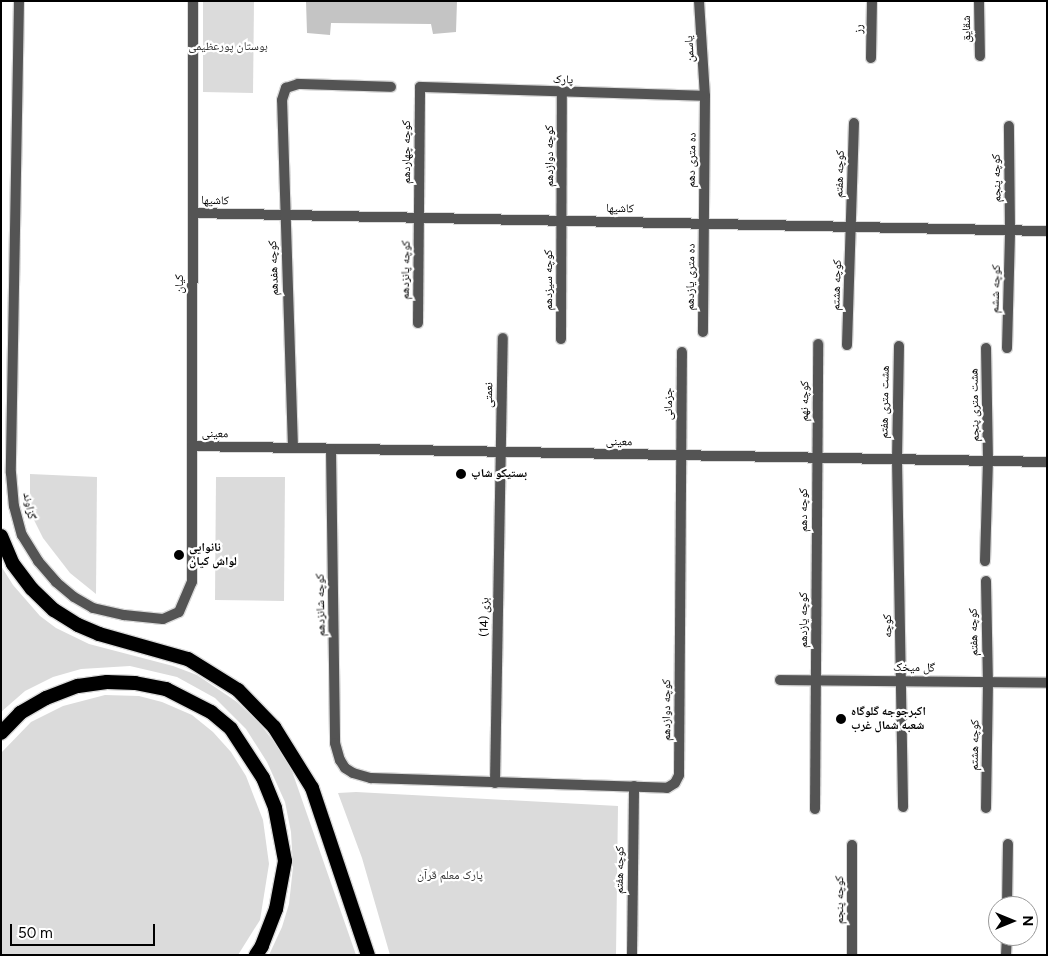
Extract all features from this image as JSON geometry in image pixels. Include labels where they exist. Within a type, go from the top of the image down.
[{"type":"highway","points":[[1,536],[13,564],[32,589],[54,610],[78,625],[99,634],[188,659],[238,690],[274,727],[312,788],[368,955]]},
{"type":"highway","points":[[1,733],[20,713],[46,698],[78,686],[107,682],[134,683],[166,689],[211,712],[230,729],[263,778],[275,808],[285,860],[276,909],[262,946],[256,955]]},
{"type":"street","name":"گزاوند","points":[[20,1],[12,473],[14,506],[22,535],[38,561],[56,582],[74,597],[93,608],[124,615],[163,619],[179,612],[192,582],[192,566]]},
{"type":"street","name":"کیان","points":[[192,566],[194,1]]},
{"type":"street","name":"یاسمن","points":[[699,1],[705,96]]},
{"type":"street","name":"رز","points":[[871,58],[872,1]]},
{"type":"street","name":"شقایق","points":[[979,1],[980,56]]},
{"type":"street","name":"کوچه هفدهم","points":[[292,448],[282,100],[286,88],[298,84],[391,87]]},
{"type":"street","name":"پارک","points":[[420,87],[705,96]]},
{"type":"street","name":"کوچه چهاردهم","points":[[419,218],[420,87]]},
{"type":"street","name":"کوچه دوازدهم","points":[[562,92],[562,221]]},
{"type":"street","name":"ده متری دهم","points":[[704,224],[705,96]]},
{"type":"street","name":"کوچه هفتم","points":[[851,227],[854,123]]},
{"type":"street","name":"کوچه پنجم","points":[[1009,126],[1010,230]]},
{"type":"street","name":"کاشیها","points":[[193,213],[1047,231]]},
{"type":"street","name":"کوچه پانزدهم","points":[[418,323],[419,218]]},
{"type":"street","name":"کوچه سیزدهم","points":[[561,339],[562,221]]},
{"type":"street","name":"ده متری یازدهم","points":[[703,332],[704,224]]},
{"type":"street","name":"کوچه هشتم","points":[[847,345],[851,227]]},
{"type":"street","name":"کوچه ششم","points":[[1007,348],[1010,230]]},
{"type":"street","name":"نعمتی","points":[[501,452],[503,338]]},
{"type":"street","name":"کوچه نهم","points":[[816,458],[818,344]]},
{"type":"street","name":"هشت متری هفتم","points":[[897,459],[899,346]]},
{"type":"street","name":"هشت متری پنجم","points":[[986,348],[988,461]]},
{"type":"street","name":"جزمانی","points":[[682,352],[682,456]]},
{"type":"street","name":"معینی","points":[[192,446],[1047,462]]},
{"type":"street","name":"کوچه شانزدهم","points":[[331,449],[335,743],[340,760]]},
{"type":"street","name":"بزی (14)","points":[[495,783],[501,452]]},
{"type":"street","name":"کوچه دوازدهم","points":[[340,760],[353,773],[371,778],[667,788],[675,783],[679,775],[682,456]]},
{"type":"street","name":"کوچه دهم","points":[[816,458],[816,562]]},
{"type":"street","name":"کوچه","points":[[897,459],[903,807]]},
{"type":"street","points":[[985,561],[988,461]]},
{"type":"street","name":"کوچه یازدهم","points":[[816,562],[817,679]]},
{"type":"street","name":"کوچه هفتم","points":[[986,581],[988,682]]},
{"type":"street","points":[[816,809],[817,679]]},
{"type":"street","name":"گل میخک","points":[[780,680],[1047,683]]},
{"type":"street","name":"کوچه هشتم","points":[[986,808],[988,682]]},
{"type":"street","name":"کوچه هفتم","points":[[632,955],[634,786]]},
{"type":"street","name":"کوچه پنجم","points":[[852,844],[852,955]]},
{"type":"street","points":[[1007,896],[1008,844]]},
{"type":"green space","name":"بوستان پورعظیمی","points":[[203,1],[254,1],[253,93],[203,92]]},
{"type":"green space","points":[[30,474],[97,477],[96,594],[70,573],[43,538],[30,512]]},
{"type":"green space","points":[[216,477],[285,477],[284,601],[215,600]]},
{"type":"green space","points":[[1,566],[13,585],[40,616],[56,628],[89,644],[173,666],[197,675],[237,702],[260,724],[278,747],[292,771],[356,955],[269,955],[282,927],[289,904],[293,867],[291,832],[285,802],[267,762],[246,729],[215,698],[177,677],[130,666],[81,669],[53,677],[25,691],[1,712]]},
{"type":"green space","points":[[105,695],[139,696],[162,702],[192,715],[213,732],[231,752],[246,776],[263,820],[269,864],[260,920],[238,955],[1,955],[1,753],[31,722],[63,706]]},
{"type":"green space","name":"پارک معلم قرآن","points":[[356,792],[618,806],[616,955],[390,955],[362,858],[338,793]]},
{"type":"building","points":[[306,1],[457,1],[456,32],[433,34],[431,24],[331,23],[330,35],[307,33]]},
{"type":"place","name":"بستیکو شاپ","points":[[461,474]]},
{"type":"place","name":"نانوایی لواش کیان","points":[[179,555]]},
{"type":"place","name":"اکبرجوجه گلوگاه شعبه شمال غرب","points":[[841,719]]}]
